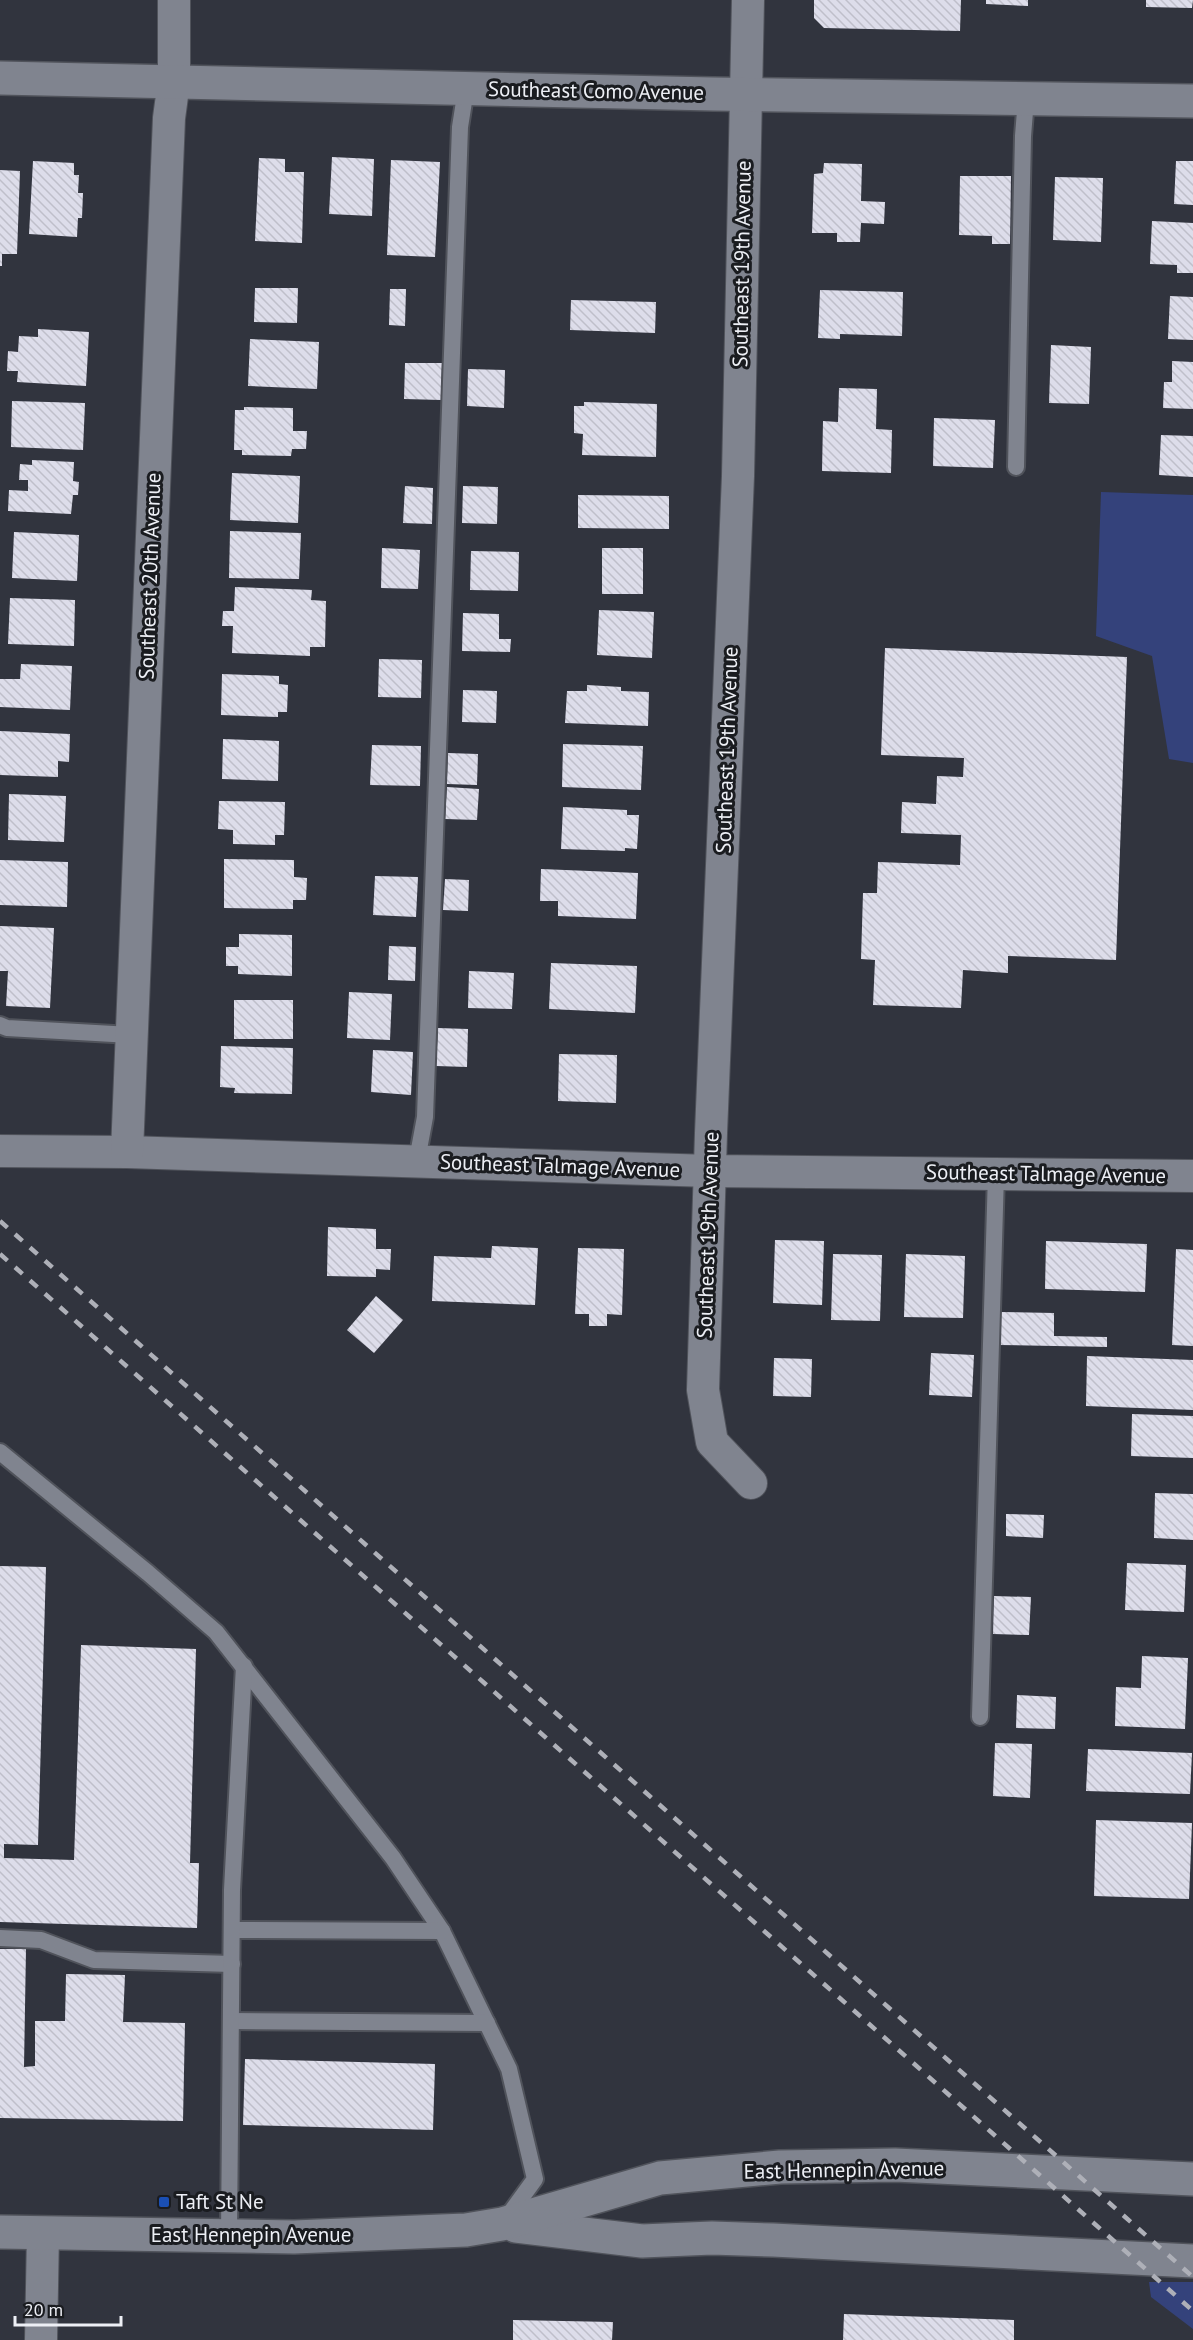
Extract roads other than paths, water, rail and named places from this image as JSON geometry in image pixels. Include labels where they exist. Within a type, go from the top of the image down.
[{"type":"main road","name":"Southeast Como Avenue","points":[[0,78],[466,89],[1193,101]]},
{"type":"main road","name":"East Hennepin Avenue","points":[[0,2232],[346,2236],[466,2230],[502,2224],[660,2178],[780,2167],[895,2166],[1193,2179]]},
{"type":"main road","name":"East Hennepin Avenue","points":[[502,2224],[642,2241],[712,2238],[1193,2261]]},
{"type":"street","name":"Southeast 20th Avenue","points":[[127,1152],[169,118],[174,81],[174,0]]},
{"type":"street","name":"Southeast 19th Avenue","points":[[748,0],[738,476],[703,1390],[712,1442],[751,1483]]},
{"type":"street","name":"Southeast Talmage Avenue","points":[[0,1151],[417,1160],[710,1171],[1193,1176]]},
{"type":"street","points":[[41,2340],[43,2233]]},
{"type":"lane","points":[[417,1160],[425,1117],[460,127],[466,89]]},
{"type":"lane","points":[[1016,467],[1023,136],[1026,99]]},
{"type":"lane","points":[[0,1025],[8,1028],[131,1035]]},
{"type":"lane","points":[[980,1717],[996,1174]]},
{"type":"lane","points":[[0,1452],[216,1632],[393,1858],[442,1932],[509,2068],[535,2179],[502,2224]]},
{"type":"lane","points":[[229,2236],[231,1964],[244,1666]]},
{"type":"lane","points":[[232,1929],[442,1932]]},
{"type":"lane","points":[[0,1938],[41,1940],[94,1960],[231,1964]]},
{"type":"lane","points":[[231,2021],[487,2023]]},
{"type":"railway","points":[[0,1221],[1193,2277]]},
{"type":"railway","points":[[0,1254],[1193,2311]]},
{"type":"place","name":"Taft St Ne","points":[[164,2202]]}]
